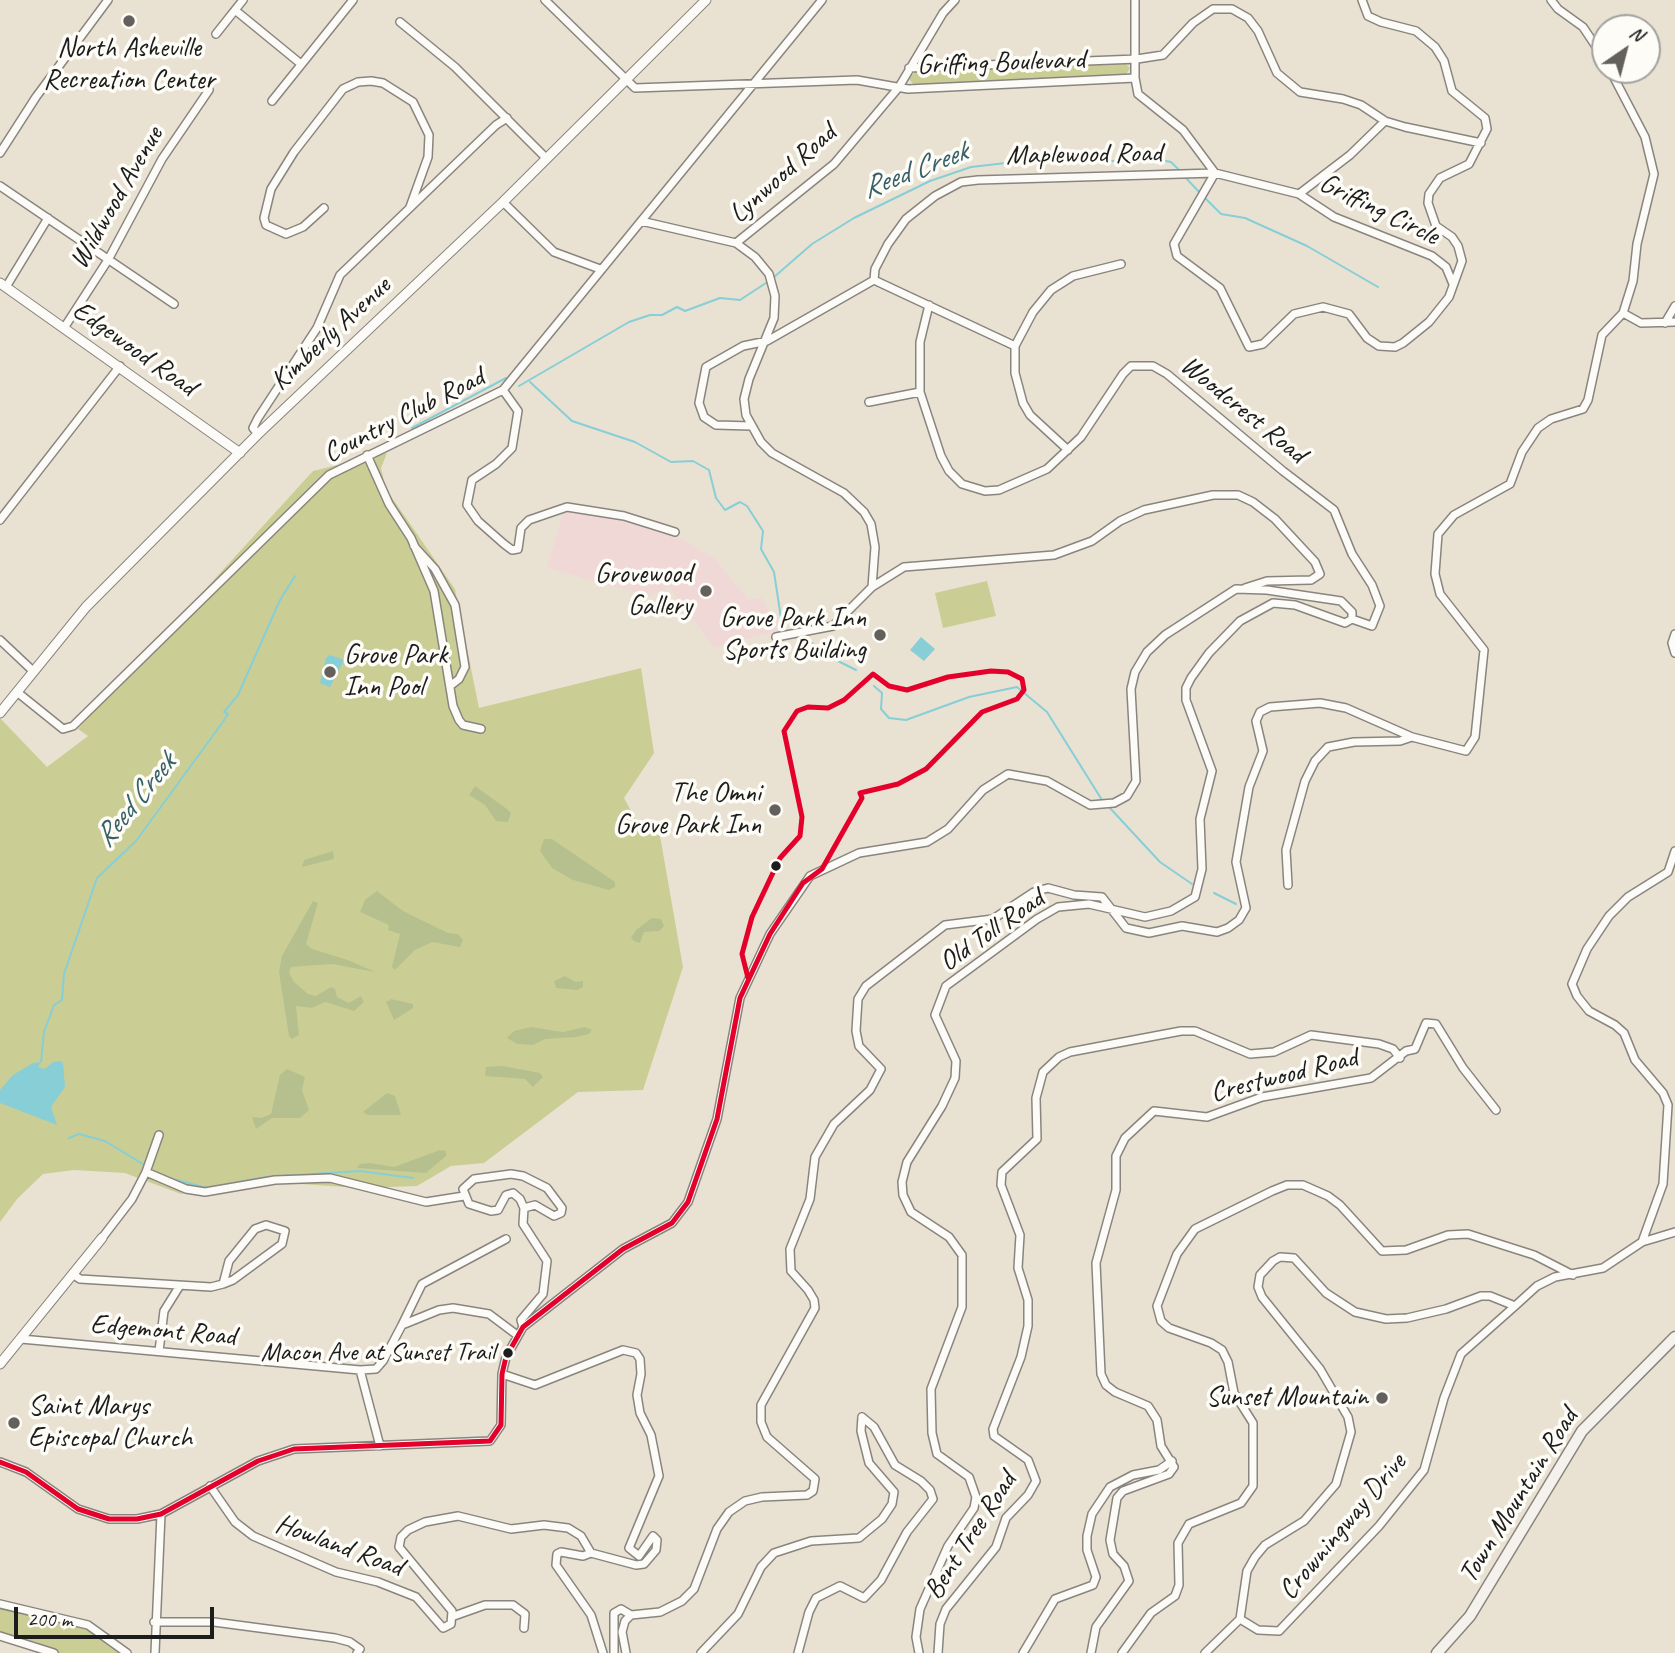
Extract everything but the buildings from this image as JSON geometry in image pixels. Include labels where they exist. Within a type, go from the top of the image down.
[{"type":"main road","name":"Town Mountain Road","points":[[1437,1653],[1470,1616],[1582,1431],[1675,1338]]},
{"type":"street","points":[[0,153],[36,97],[108,0]]},
{"type":"street","points":[[216,34],[243,0]]},
{"type":"street","points":[[272,102],[354,0]]},
{"type":"street","points":[[545,0],[625,80]]},
{"type":"street","name":"Country Club Road","points":[[17,692],[63,729],[73,726],[329,475],[503,390],[822,0]]},
{"type":"street","name":"Lynwood Road","points":[[736,243],[834,164],[899,86],[955,0]]},
{"type":"street","points":[[1135,0],[1135,78],[1138,94],[1183,130],[1216,173]]},
{"type":"street","points":[[1212,0],[1213,9],[1232,9],[1248,18],[1258,31],[1278,73],[1300,92],[1343,99],[1361,105],[1385,121],[1481,143]]},
{"type":"street","points":[[1362,0],[1368,16],[1416,31],[1440,53],[1452,91],[1485,118],[1487,129],[1469,164],[1440,178],[1429,194],[1428,204],[1436,226],[1458,246],[1462,261],[1454,284]]},
{"type":"street","points":[[1551,0],[1558,9],[1583,27],[1591,39]]},
{"type":"street","name":"Kimberly Avenue","points":[[0,713],[86,607],[258,434],[503,202],[545,157],[704,1]]},
{"type":"street","name":"Griffing Boulevard","points":[[909,68],[1137,59],[1163,55],[1194,23],[1213,9]]},
{"type":"street","points":[[235,10],[301,64]]},
{"type":"street","points":[[400,22],[455,67],[545,157]]},
{"type":"street","name":"Griffing Boulevard","points":[[625,80],[635,88],[857,80],[908,89],[1135,78]]},
{"type":"street","points":[[324,208],[303,227],[286,234],[266,225],[264,218],[271,189],[294,152],[343,89],[358,82],[371,81],[383,83],[412,102],[429,135],[428,157],[410,207]]},
{"type":"street","points":[[614,1653],[614,1613],[621,1609],[631,1615],[660,1612],[682,1601],[694,1589],[717,1529],[729,1512],[754,1499],[807,1495],[813,1491],[815,1479],[767,1437],[761,1422],[761,1405],[815,1308],[808,1290],[791,1271],[790,1249],[810,1199],[815,1157],[834,1124],[870,1090],[881,1069],[859,1046],[855,1018],[862,993],[945,925],[993,919],[1034,892],[1048,888],[1074,895],[1102,897],[1113,907],[1126,928],[1149,933],[1182,926],[1217,932],[1239,920],[1246,908],[1236,862],[1243,811],[1263,751],[1256,721],[1260,712],[1270,707],[1320,703],[1346,708],[1412,737],[1466,751],[1475,737],[1484,650],[1440,594],[1435,574],[1438,534],[1454,515],[1507,487],[1522,452],[1538,428],[1551,419],[1583,409],[1588,400],[1602,335],[1622,313],[1633,281],[1637,244],[1654,174],[1645,137],[1617,84]]},
{"type":"street","name":"Wildwood Avenue","points":[[64,328],[108,260],[162,159],[209,90]]},
{"type":"street","points":[[258,434],[253,428],[258,418],[317,328],[340,275],[507,118]]},
{"type":"street","points":[[1299,194],[1350,155],[1385,121]]},
{"type":"street","name":"Maplewood Road","points":[[874,280],[875,269],[888,244],[906,219],[935,196],[961,182],[995,178],[1216,173],[1299,194]]},
{"type":"street","name":"Griffing Circle","points":[[1216,173],[1174,244],[1177,256],[1220,288],[1249,346],[1263,344],[1294,314],[1324,307],[1349,314],[1367,338],[1379,346],[1395,347],[1429,322],[1449,298],[1454,284],[1446,267],[1432,256],[1334,217],[1299,194]]},
{"type":"street","points":[[0,186],[174,304]]},
{"type":"street","points":[[503,202],[554,252],[600,269]]},
{"type":"street","points":[[3,285],[48,218]]},
{"type":"street","points":[[641,221],[736,243],[755,257],[769,274],[773,283],[774,318],[744,400],[751,426],[772,453],[844,493],[864,512],[871,524],[876,547],[872,587]]},
{"type":"street","points":[[1068,450],[1030,415],[1023,402],[1015,373],[1015,346],[1033,312],[1051,290],[1073,276],[1121,264]]},
{"type":"street","points":[[751,426],[716,425],[704,418],[699,402],[702,376],[706,367],[743,346],[766,341],[874,280],[1015,346]]},
{"type":"street","name":"Edgewood Road","points":[[3,285],[240,453]]},
{"type":"street","name":"Woodcrest Road","points":[[929,305],[920,342],[920,392],[949,471],[962,484],[974,489],[992,491],[1015,485],[1046,469],[1068,450],[1132,366],[1153,366],[1167,374],[1334,510],[1347,543],[1372,585],[1380,606],[1372,626],[1352,619]]},
{"type":"street","points":[[1665,323],[1675,306]]},
{"type":"street","points":[[1622,313],[1641,323],[1675,322]]},
{"type":"street","points":[[0,520],[120,366]]},
{"type":"street","points":[[503,390],[518,411],[518,426],[512,448],[472,480],[467,505],[478,521],[504,544],[512,550],[518,549],[521,528],[529,520],[567,507],[624,516],[675,532]]},
{"type":"street","points":[[869,402],[920,392]]},
{"type":"street","points":[[366,455],[389,505],[414,545],[434,591],[450,685],[459,720],[463,725],[481,729]]},
{"type":"street","points":[[0,1462],[26,1472],[78,1509],[109,1519],[137,1519],[161,1514],[258,1461],[294,1449],[491,1441],[501,1425],[502,1374],[506,1357],[523,1327],[623,1249],[672,1223],[688,1202],[718,1119],[740,998],[770,934],[803,883],[822,869],[884,847],[927,842],[948,829],[983,790],[1008,774],[1047,781],[1090,805],[1114,803],[1127,796],[1136,781],[1131,689],[1135,672],[1147,652],[1164,635],[1218,598],[1267,581],[1311,580],[1320,574],[1315,562],[1275,519],[1238,495],[1213,495],[1144,510],[1120,521],[1092,541],[1054,555],[904,567],[872,587],[833,626],[776,636]]},
{"type":"street","points":[[414,545],[435,569],[455,605],[465,667],[459,679],[450,685]]},
{"type":"street","points":[[1241,589],[1341,600],[1352,612],[1352,619]]},
{"type":"street","name":"Old Toll Road","points":[[919,1653],[916,1637],[920,1609],[948,1546],[974,1508],[976,1497],[969,1476],[937,1454],[932,1433],[931,1389],[962,1307],[962,1255],[949,1237],[911,1212],[903,1195],[902,1182],[907,1162],[955,1078],[956,1061],[935,1015],[946,986],[1037,919],[1058,907],[1089,904],[1113,907],[1144,917],[1159,915],[1195,897],[1200,888],[1200,819],[1212,771],[1198,738],[1186,688],[1209,653],[1240,621],[1273,603],[1295,605],[1345,624],[1352,619]]},
{"type":"street","points":[[1675,634],[1672,643],[1675,653]]},
{"type":"street","points":[[0,640],[33,671]]},
{"type":"street","points":[[1288,885],[1286,850],[1305,781],[1315,761],[1328,747],[1354,742],[1400,741],[1412,737]]},
{"type":"street","points":[[1642,1242],[1663,1184],[1668,1105],[1663,1093],[1635,1060],[1620,1029],[1589,1011],[1577,996],[1572,984],[1587,949],[1609,916],[1628,897],[1668,872],[1675,851]]},
{"type":"street","name":"Crestwood Road","points":[[1172,1461],[1161,1446],[1157,1420],[1148,1406],[1115,1392],[1106,1385],[1101,1374],[1095,1281],[1116,1191],[1119,1147],[1154,1111],[1207,1117],[1262,1097],[1371,1078],[1418,1046],[1426,1023],[1436,1024],[1463,1068],[1496,1110]]},
{"type":"street","name":"Bent Tree Road","points":[[939,1653],[940,1624],[946,1609],[996,1547],[1006,1518],[1028,1495],[1036,1481],[1028,1460],[994,1436],[993,1429],[1021,1357],[1028,1326],[1028,1300],[1018,1268],[1020,1235],[1003,1195],[1002,1172],[1037,1139],[1036,1098],[1043,1072],[1070,1052],[1181,1031],[1195,1031],[1250,1054],[1274,1052],[1311,1035],[1379,1044],[1393,1049],[1400,1058]]},
{"type":"street","points":[[0,1364],[74,1275],[132,1199],[146,1172],[159,1135]]},
{"type":"street","points":[[146,1172],[186,1189],[205,1192],[275,1180],[330,1178],[426,1202],[464,1196]]},
{"type":"street","points":[[523,1327],[522,1320],[543,1294],[547,1261],[523,1224],[524,1208],[513,1193],[506,1195],[498,1210],[491,1211],[469,1204],[463,1189],[467,1183],[511,1174],[523,1176],[547,1188],[562,1208],[561,1213],[554,1216],[535,1205],[524,1208]]},
{"type":"street","points":[[1122,1653],[1151,1614],[1175,1596],[1179,1585],[1178,1543],[1189,1524],[1198,1518],[1241,1503],[1253,1486],[1253,1423],[1234,1393],[1228,1362],[1222,1350],[1211,1343],[1169,1328],[1161,1321],[1157,1306],[1177,1254],[1195,1229],[1272,1191],[1303,1185],[1328,1196],[1340,1205],[1382,1251],[1406,1250],[1448,1235],[1468,1234],[1534,1255],[1573,1275]]},
{"type":"street","points":[[74,1275],[80,1279],[196,1289],[223,1284],[233,1280],[285,1241],[285,1231],[280,1227],[260,1226],[249,1234],[229,1261],[223,1284]]},
{"type":"street","points":[[1205,1653],[1240,1619],[1247,1572],[1255,1557],[1265,1545],[1304,1521],[1336,1484],[1351,1432],[1348,1417],[1320,1369],[1262,1297],[1258,1287],[1266,1268],[1280,1258],[1294,1258],[1339,1304],[1355,1312],[1386,1319],[1446,1309],[1481,1296],[1490,1296],[1515,1306],[1537,1286],[1555,1278],[1603,1268],[1642,1242],[1675,1232]]},
{"type":"street","points":[[380,1446],[360,1370],[376,1368],[383,1361],[422,1284],[506,1239]]},
{"type":"street","points":[[159,1351],[164,1311],[179,1287]]},
{"type":"street","name":"Crowningway Drive","points":[[1240,1619],[1258,1630],[1279,1631],[1379,1526],[1424,1470],[1444,1398],[1461,1354],[1515,1306]]},
{"type":"street","points":[[402,1325],[432,1312],[453,1308],[489,1314],[517,1335]]},
{"type":"street","name":"Edgemont Road","points":[[21,1339],[360,1370]]},
{"type":"street","points":[[502,1374],[535,1385],[623,1350],[636,1353],[640,1359],[642,1374],[637,1395],[659,1476],[629,1549],[639,1556],[653,1536],[657,1540],[656,1550],[644,1564],[636,1565],[591,1553],[583,1556],[561,1552],[557,1554],[556,1565],[591,1615],[603,1653]]},
{"type":"street","points":[[701,1653],[738,1614],[761,1567],[774,1553],[811,1541],[859,1538],[882,1519],[892,1504],[894,1492],[869,1462],[861,1431],[862,1417],[874,1427],[895,1465],[930,1490],[933,1499],[907,1532],[881,1580],[864,1598],[840,1586],[816,1598],[809,1612],[798,1653]]},
{"type":"street","points":[[1023,1653],[1055,1599],[1093,1585],[1096,1577],[1087,1550],[1087,1536],[1100,1500],[1121,1479],[1159,1470],[1172,1461],[1174,1468],[1169,1474],[1123,1491],[1117,1498],[1110,1540],[1113,1554],[1124,1566],[1129,1581],[1096,1627],[1091,1653]]},
{"type":"street","name":"Howland Road","points":[[210,1486],[235,1522],[253,1536],[336,1572],[378,1582],[416,1597],[428,1607],[439,1626],[448,1627],[454,1616],[485,1605],[513,1605],[524,1614],[524,1628]]},
{"type":"street","points":[[155,1653],[154,1622],[161,1514]]},
{"type":"street","name":"Howland Road","points":[[454,1616],[399,1547],[404,1534],[425,1522],[458,1516],[511,1530],[558,1525],[581,1536],[591,1553]]},
{"type":"street","points":[[0,1604],[88,1625],[127,1653]]},
{"type":"street","points":[[626,1653],[622,1632],[631,1615]]},
{"type":"street","points":[[154,1622],[214,1622],[335,1638],[358,1651]]},
{"type":"street","points":[[0,1636],[54,1653]]},
{"type":"shaded area","points":[[564,510],[585,512],[660,530],[687,542],[714,558],[748,599],[762,598],[779,630],[714,648],[669,587],[649,596],[547,568]]},
{"type":"green space","points":[[1123,61],[1130,68],[1125,76],[915,86],[909,79],[915,72]]},
{"type":"green space","points":[[387,453],[381,468],[386,489],[455,589],[479,708],[641,668],[654,753],[624,798],[635,818],[660,836],[683,967],[643,1090],[578,1092],[484,1163],[451,1166],[417,1186],[358,1188],[257,1181],[181,1194],[125,1173],[74,1170],[43,1174],[17,1199],[0,1222],[0,718],[47,767],[88,736],[78,729],[313,471]]},
{"type":"green space","points":[[987,581],[996,616],[943,628],[935,593]]},
{"type":"green space","points":[[475,786],[511,813],[508,822],[496,821],[485,805],[469,795]]},
{"type":"green space","points":[[544,839],[552,839],[615,882],[615,887],[609,890],[573,880],[552,868],[540,851]]},
{"type":"green space","points":[[333,851],[334,859],[302,867],[304,860]]},
{"type":"green space","points":[[377,891],[403,911],[448,933],[458,934],[463,940],[460,947],[432,942],[415,950],[395,970],[392,967],[400,934],[388,930],[389,925],[360,912],[365,900]]},
{"type":"green space","points":[[313,901],[318,903],[306,944],[312,949],[375,972],[332,964],[291,967],[289,973],[294,982],[308,994],[316,996],[331,987],[335,989],[337,997],[349,1003],[361,996],[364,1002],[354,1011],[325,1002],[312,1008],[296,1006],[299,1035],[292,1039],[289,1036],[279,972],[282,956]]},
{"type":"green space","points":[[652,918],[661,919],[664,926],[659,931],[644,932],[640,943],[634,941],[631,938],[636,930]]},
{"type":"green space","points":[[565,976],[576,982],[583,981],[583,987],[577,990],[556,988],[554,981]]},
{"type":"green space","points":[[391,999],[413,1004],[413,1008],[394,1020],[386,1002]]},
{"type":"green space","points":[[531,1027],[563,1032],[585,1027],[592,1030],[589,1034],[545,1039],[533,1045],[517,1044],[507,1038],[514,1031]]},
{"type":"green space","points":[[503,1066],[540,1073],[543,1077],[533,1087],[525,1079],[485,1076],[486,1067]]},
{"type":"green space","points":[[287,1069],[305,1077],[302,1090],[309,1110],[300,1118],[272,1118],[256,1129],[252,1117],[261,1118],[271,1114],[280,1075]]},
{"type":"green space","points":[[387,1093],[395,1096],[401,1115],[368,1115],[363,1112]]},
{"type":"green space","points":[[440,1150],[446,1151],[446,1156],[426,1173],[357,1168],[360,1164],[369,1163],[394,1167]]},
{"type":"green space","points":[[0,1607],[87,1628],[122,1653],[59,1653],[36,1642],[0,1633]]},
{"type":"water","points":[[921,637],[935,649],[924,661],[910,650]]},
{"type":"water","name":"Grove Park Inn Pool","points":[[330,655],[344,660],[330,687],[320,683],[326,658]]},
{"type":"water","points":[[41,1062],[38,1067],[45,1069],[53,1062],[63,1063],[65,1087],[51,1107],[57,1125],[0,1103],[0,1090],[13,1075],[33,1063]]},
{"type":"waterway","name":"Reed Creek","points":[[773,278],[812,244],[854,218],[930,181],[971,167],[1041,159],[1113,161],[1140,156],[1171,162],[1179,170]]},
{"type":"waterway","name":"Reed Creek","points":[[1185,177],[1200,193]]},
{"type":"waterway","name":"Reed Creek","points":[[1204,197],[1221,214],[1245,218],[1307,246],[1378,287]]},
{"type":"waterway","name":"Reed Creek","points":[[519,386],[629,322],[650,315],[662,315],[677,307],[685,311],[720,298],[740,300],[769,281]]},
{"type":"waterway","name":"Reed Creek","points":[[412,428],[506,378]]},
{"type":"waterway","points":[[530,382],[572,421],[635,442],[671,462],[693,461],[709,470],[716,498],[725,510],[740,502],[747,506],[763,531],[761,549],[774,572],[781,618],[791,624]]},
{"type":"waterway","name":"Reed Creek","points":[[41,1062],[44,1032],[54,1005],[62,1000],[64,974],[97,878],[136,841],[225,719],[228,714],[224,712],[238,695],[280,600],[295,576]]},
{"type":"waterway","points":[[807,644],[812,643],[830,657],[856,670]]},
{"type":"waterway","points":[[874,686],[882,693],[881,709],[889,718],[906,720],[969,697],[1017,687],[1047,712],[1102,800]]},
{"type":"waterway","points":[[1109,807],[1160,862],[1192,884]]},
{"type":"waterway","points":[[1214,893],[1236,904]]},
{"type":"waterway","points":[[69,1138],[79,1134],[105,1141],[146,1166]]},
{"type":"waterway","points":[[169,1178],[207,1188],[266,1177],[360,1171],[413,1178]]},
{"type":"transit line","points":[[0,1462],[26,1472],[78,1509],[109,1519],[137,1519],[161,1514],[258,1461],[294,1449],[490,1441],[501,1425],[502,1374],[506,1357],[523,1327],[623,1249],[672,1223],[688,1202],[717,1119],[740,998],[770,934],[803,883],[822,869],[862,798],[860,793],[898,784],[926,769],[982,712],[1017,699],[1024,690],[1022,679],[1008,672],[991,671],[948,677],[907,690],[889,686],[873,674],[844,700],[828,708],[808,707],[797,711],[784,731],[802,817],[800,836],[780,858],[752,917],[742,954],[748,978]]},
{"type":"place","name":"North Asheville Recreation Center","points":[[129,21]]},
{"type":"place","name":"Grovewood Gallery","points":[[706,591]]},
{"type":"place","name":"Grove Park Inn Sports Building","points":[[880,635]]},
{"type":"place","name":"Grove Park Inn Pool","points":[[330,672]]},
{"type":"place","name":"The Omni Grove Park Inn","points":[[775,810]]},
{"type":"place","name":"Macon Ave at Sunset Trail","points":[[508,1353]]},
{"type":"place","name":"Sunset Mountain","points":[[1382,1398]]},
{"type":"place","name":"Saint Marys Episcopal Church","points":[[14,1423]]}]
